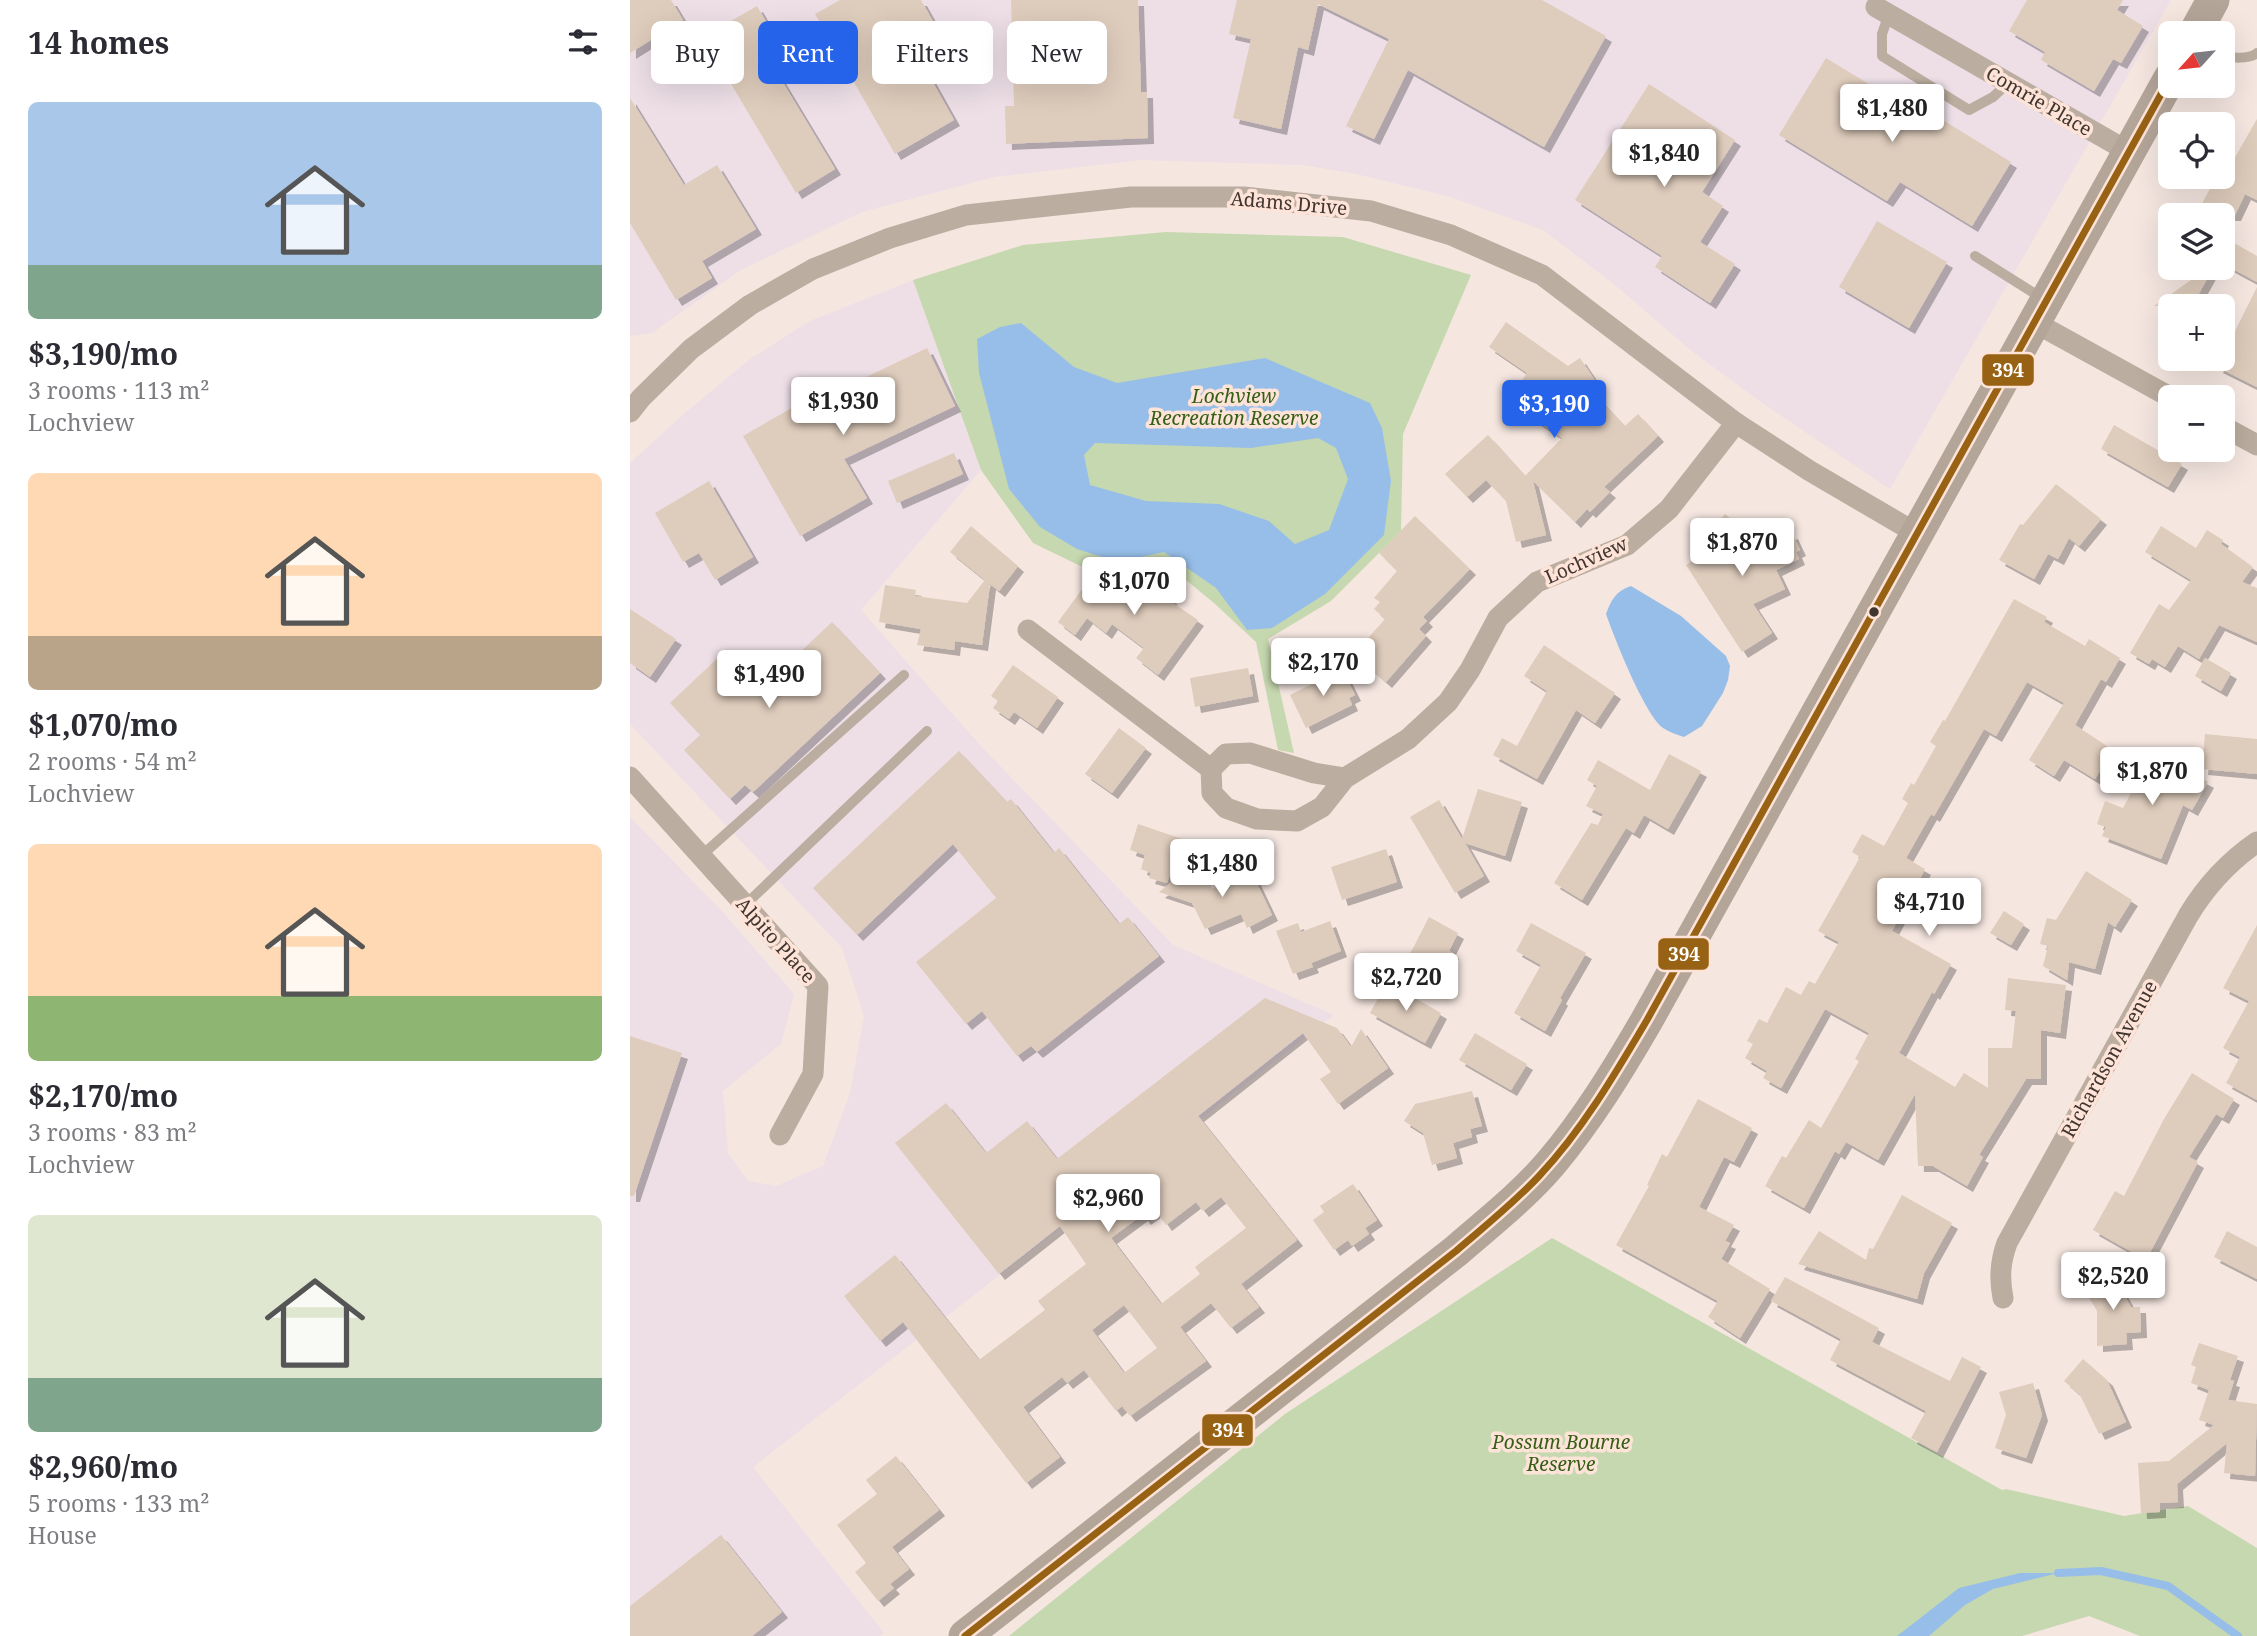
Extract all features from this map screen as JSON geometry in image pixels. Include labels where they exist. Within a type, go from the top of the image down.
[{"type":"main road","points":[[2202,21],[2213,0]]},
{"type":"main road","points":[[965,1636],[1456,1251],[1549,1166],[1607,1088],[1647,1020],[2159,98]]},
{"type":"street","name":"Comrie Place","points":[[1883,11],[2129,152]]},
{"type":"street","name":"Adams Drive","points":[[634,399],[691,349],[750,304],[813,269],[890,239],[966,215],[1131,197],[1244,197],[1371,211],[1451,235],[1542,275],[1736,423],[1810,471],[1916,533]]},
{"type":"street","points":[[2041,312],[2158,389]]},
{"type":"street","name":"Lochview","points":[[1211,769],[1212,793],[1226,808],[1257,819],[1297,821],[1322,807],[1345,778],[1408,738],[1448,702],[1498,618],[1537,582],[1627,545],[1669,509],[1736,423]]},
{"type":"street","points":[[2235,433],[2257,445]]},
{"type":"street","points":[[1028,630],[1211,769],[1226,754],[1250,753],[1314,773],[1345,778]]},
{"type":"street","name":"Alpito Place","points":[[630,778],[818,986],[813,1074],[780,1135]]},
{"type":"street","name":"Richardson Avenue","points":[[2003,1298],[2000,1265],[2007,1243],[2175,940],[2210,883],[2241,853],[2257,842]]},
{"type":"lane","points":[[1883,11],[1882,56],[1969,110],[1993,97],[2007,84]]},
{"type":"lane","points":[[2235,57],[2253,57],[2257,53]]},
{"type":"lane","points":[[1975,256],[2041,312]]},
{"type":"lane","points":[[701,856],[904,675]]},
{"type":"lane","points":[[745,905],[927,731]]},
{"type":"shaded area","points":[[630,0],[2171,0],[1890,489],[1768,407],[1694,353],[1615,285],[1543,230],[1447,196],[1356,174],[1303,165],[1141,160],[994,177],[862,212],[741,270],[652,333],[630,336]]},
{"type":"shaded area","points":[[913,280],[981,470],[861,610],[980,745],[1173,945],[1334,1015],[753,1467],[884,1633],[880,1636],[630,1636],[630,817],[721,910],[794,994],[781,1044],[723,1091],[728,1153],[748,1181],[776,1186],[823,1166],[850,1093],[864,1016],[842,948],[630,724],[630,463],[750,359],[810,321]]},
{"type":"green space","name":"Lochview Recreation Reserve","points":[[1166,232],[1343,237],[1471,275],[1403,434],[1401,531],[1331,601],[1268,639],[1294,753],[1278,750],[1256,642],[1164,562],[1101,576],[1033,543],[981,470],[913,280],[1023,245]]},
{"type":"green space","name":"Possum Bourne Reserve","points":[[1552,1238],[2002,1490],[2124,1516],[2188,1506],[2257,1548],[2257,1636],[2140,1636],[2089,1616],[2022,1636],[1009,1636],[1285,1414]]},
{"type":"water","points":[[1021,323],[1074,367],[1117,383],[1265,358],[1370,403],[1382,428],[1391,481],[1384,535],[1325,594],[1272,628],[1247,630],[1216,588],[1164,552],[1118,562],[1077,549],[1040,527],[1009,489],[979,373],[977,339],[1000,327]],"holes":[[[1318,438],[1336,448],[1348,479],[1329,530],[1295,544],[1269,521],[1219,504],[1146,501],[1090,485],[1084,455],[1095,443],[1251,448]]]},
{"type":"water","points":[[1631,586],[1681,616],[1726,656],[1730,666],[1723,693],[1702,726],[1684,737],[1663,728],[1656,721],[1631,675],[1606,614],[1615,597]]},
{"type":"water","points":[[2020,1573],[2058,1573],[1993,1589],[1965,1605],[1929,1636],[1897,1636],[1959,1588]]},
{"type":"building","points":[[630,0],[671,0],[683,20],[651,21],[651,40],[630,53]]},
{"type":"building","points":[[840,0],[921,0],[933,21],[872,21],[872,84],[934,84],[954,120],[895,154],[855,84],[858,84],[858,21],[819,21],[815,14]]},
{"type":"building","points":[[1011,0],[1138,0],[1141,92],[1147,92],[1148,138],[1006,144],[1005,106],[1014,106],[1013,84],[1107,84],[1107,21],[1012,21]]},
{"type":"building","points":[[1237,0],[1542,0],[1606,36],[1544,147],[1408,70],[1374,139],[1346,126],[1389,39],[1318,4],[1308,50],[1298,47],[1281,129],[1233,118],[1251,39],[1229,34]]},
{"type":"building","points":[[2027,0],[2123,0],[2117,10],[2143,26],[2121,63],[2113,59],[2094,91],[2041,60],[2045,52],[2009,31]]},
{"type":"building","points":[[757,6],[766,21],[758,21],[758,84],[784,84],[835,169],[796,193],[731,84],[744,84],[744,21],[731,21]]},
{"type":"building","points":[[1826,58],[1882,92],[1886,85],[2011,162],[1972,226],[1900,182],[1887,201],[1779,135]]},
{"type":"building","points":[[1649,84],[1735,140],[1702,192],[1723,206],[1700,242],[1735,264],[1710,303],[1655,267],[1662,256],[1575,200]]},
{"type":"building","points":[[630,98],[684,185],[717,165],[756,229],[702,261],[712,278],[676,300],[630,223]]},
{"type":"building","points":[[2257,119],[2257,200],[2245,194],[2235,215],[2235,203],[2202,203],[2210,189],[2235,189],[2235,157]]},
{"type":"building","points":[[1877,221],[1947,262],[1909,328],[1839,287]]},
{"type":"building","points":[[2235,243],[2257,256],[2257,282],[2235,270]]},
{"type":"building","points":[[2191,280],[2206,280],[2199,294],[2171,294]]},
{"type":"building","points":[[2257,287],[2257,387],[2225,371],[2235,371],[2235,331]]},
{"type":"building","points":[[1506,322],[1568,366],[1580,358],[1598,385],[1591,390],[1625,426],[1638,414],[1658,436],[1604,487],[1610,492],[1590,512],[1587,509],[1575,522],[1533,481],[1546,535],[1516,542],[1506,501],[1486,480],[1467,497],[1445,474],[1488,435],[1525,476],[1562,438],[1508,401],[1527,373],[1489,347]]},
{"type":"building","points":[[927,348],[955,406],[844,459],[867,498],[800,536],[743,436],[809,398],[812,403]]},
{"type":"building","points":[[2114,425],[2158,450],[2158,462],[2182,464],[2168,487],[2101,449]]},
{"type":"building","points":[[954,453],[963,474],[897,503],[888,481]]},
{"type":"building","points":[[709,481],[753,557],[715,580],[699,553],[683,562],[655,513]]},
{"type":"building","points":[[2056,484],[2101,519],[2079,546],[2069,538],[2058,559],[2048,554],[2034,579],[1999,560],[2020,524],[2023,525]]},
{"type":"building","points":[[1725,514],[1764,546],[1792,533],[1800,550],[1796,552],[1799,559],[1776,570],[1785,589],[1753,604],[1772,633],[1742,652],[1686,565],[1717,545],[1707,536]]},
{"type":"building","points":[[1415,516],[1470,569],[1423,617],[1427,621],[1419,629],[1426,636],[1386,682],[1354,654],[1385,619],[1374,609],[1380,602],[1374,598],[1397,571],[1379,553]]},
{"type":"building","points":[[971,526],[1018,566],[999,591],[990,584],[982,645],[955,641],[954,650],[917,645],[921,629],[879,622],[885,585],[916,590],[915,596],[967,603],[985,580],[950,552]]},
{"type":"building","points":[[2161,526],[2196,548],[2207,530],[2223,540],[2221,544],[2253,567],[2242,582],[2257,588],[2257,642],[2219,625],[2199,659],[2178,646],[2165,667],[2152,659],[2149,664],[2130,653],[2159,604],[2169,610],[2191,580],[2145,552]]},
{"type":"building","points":[[1148,568],[1168,584],[1162,591],[1171,598],[1170,601],[1198,620],[1158,675],[1136,658],[1144,648],[1112,624],[1106,633],[1087,618],[1075,635],[1058,622],[1094,573],[1126,598]]},
{"type":"building","points":[[2014,599],[2047,617],[2044,622],[2085,646],[2089,639],[2120,658],[2106,682],[2101,679],[2075,725],[2113,750],[2095,779],[2064,760],[2054,776],[2029,760],[2064,703],[2027,682],[1996,736],[1984,729],[1934,816],[1931,814],[1906,858],[1925,869],[1892,931],[1951,964],[1934,994],[1932,992],[1899,1053],[1955,1087],[1964,1073],[1988,1088],[1988,1048],[2012,1048],[2016,1011],[2005,1010],[2008,978],[2066,985],[2060,1033],[2041,1030],[2041,1079],[2026,1079],[1979,1155],[1983,1157],[1967,1186],[1933,1166],[1918,1166],[1915,1094],[1878,1160],[1846,1142],[1839,1154],[1835,1151],[1804,1208],[1765,1186],[1782,1156],[1786,1158],[1809,1120],[1821,1128],[1859,1061],[1855,1059],[1869,1033],[1825,1009],[1781,1088],[1763,1078],[1767,1071],[1745,1058],[1753,1044],[1747,1041],[1759,1019],[1767,1023],[1786,987],[1801,995],[1809,981],[1815,984],[1839,942],[1818,931],[1860,857],[1852,852],[1862,834],[1884,846],[1908,803],[1902,799],[1911,783],[1914,785],[1936,746],[1930,742],[1943,720],[1945,721]]},
{"type":"building","points":[[630,609],[676,639],[650,677],[630,663]]},
{"type":"building","points":[[832,622],[880,673],[753,792],[745,785],[730,799],[684,750],[700,735],[670,703],[724,652],[754,684],[758,681],[763,687]]},
{"type":"building","points":[[1544,645],[1615,693],[1595,723],[1576,710],[1537,779],[1493,755],[1502,738],[1517,746],[1547,691],[1524,676]]},
{"type":"building","points":[[2205,658],[2231,673],[2221,691],[2195,676]]},
{"type":"building","points":[[1013,665],[1058,697],[1037,728],[1014,712],[1009,719],[993,708],[998,701],[991,696]]},
{"type":"building","points":[[1248,668],[1253,696],[1195,707],[1190,678]]},
{"type":"building","points":[[1342,669],[1355,695],[1349,698],[1352,705],[1306,728],[1290,695]]},
{"type":"building","points":[[1119,728],[1146,748],[1112,793],[1085,774]]},
{"type":"building","points":[[2205,734],[2257,739],[2257,774],[2202,769]]},
{"type":"building","points":[[959,751],[1007,802],[1011,799],[1054,853],[1059,848],[1119,924],[1128,917],[1159,956],[1037,1052],[1031,1046],[1017,1056],[982,1011],[966,1024],[916,962],[996,898],[953,844],[857,935],[813,888]]},
{"type":"building","points":[[2153,752],[2208,782],[2192,810],[2183,805],[2161,859],[2102,836],[2106,827],[2097,824],[2105,801],[2123,808]]},
{"type":"building","points":[[1669,754],[1701,771],[1668,829],[1644,815],[1634,833],[1626,828],[1582,900],[1554,883],[1591,823],[1598,825],[1603,814],[1586,806],[1597,786],[1587,780],[1598,760],[1650,790]]},
{"type":"building","points":[[1478,789],[1522,802],[1505,856],[1465,843],[1484,876],[1455,893],[1410,817],[1439,800],[1462,839]]},
{"type":"building","points":[[1138,824],[1182,839],[1167,883],[1149,878],[1151,873],[1141,869],[1145,855],[1130,850]]},
{"type":"building","points":[[1386,849],[1397,882],[1342,900],[1331,867]]},
{"type":"building","points":[[1251,871],[1272,915],[1247,928],[1241,914],[1205,929],[1192,903],[1159,892],[1182,874],[1210,884],[1212,889]]},
{"type":"building","points":[[2086,871],[2132,900],[2115,927],[2108,922],[2095,969],[2069,962],[2067,980],[2043,966],[2048,946],[2040,944],[2047,918],[2056,920]]},
{"type":"building","points":[[2004,911],[2024,924],[2011,945],[1990,933]]},
{"type":"building","points":[[1429,917],[1458,933],[1449,951],[1453,953],[1442,972],[1410,954]]},
{"type":"building","points":[[1330,921],[1341,951],[1311,963],[1313,967],[1293,974],[1276,931],[1298,923],[1301,932]]},
{"type":"building","points":[[1531,923],[1586,953],[1545,1031],[1514,1013],[1541,965],[1516,951]]},
{"type":"building","points":[[2257,925],[2257,1100],[2226,1083],[2240,1057],[2223,1048],[2249,1001],[2223,988]]},
{"type":"building","points":[[1387,982],[1441,1013],[1425,1043],[1370,1013]]},
{"type":"building","points":[[1265,998],[1337,1028],[1351,1047],[1361,1029],[1388,1068],[1338,1104],[1320,1079],[1331,1072],[1303,1033],[1198,1116],[1297,1240],[1241,1284],[1259,1307],[1231,1328],[1211,1303],[1180,1327],[1206,1361],[1130,1416],[1122,1406],[1116,1411],[1084,1370],[1067,1383],[1062,1377],[1023,1407],[1060,1457],[1026,1483],[903,1322],[880,1341],[844,1296],[895,1255],[979,1360],[1045,1310],[1038,1301],[1086,1264],[1060,1226],[999,1274],[895,1143],[946,1103],[986,1153],[1027,1121],[1057,1159]],"holes":[[[1221,1197],[1246,1228],[1195,1267],[1200,1274],[1161,1304],[1111,1238],[1142,1215],[1145,1219],[1156,1211],[1166,1225],[1196,1202],[1203,1211]],[[1124,1305],[1157,1348],[1124,1373],[1092,1330]]]},
{"type":"building","points":[[1475,1033],[1527,1064],[1511,1090],[1459,1060]]},
{"type":"building","points":[[630,1036],[682,1053],[634,1196],[630,1196]]},
{"type":"building","points":[[2192,1073],[2234,1099],[2223,1118],[2216,1114],[2189,1157],[2198,1162],[2146,1260],[2093,1230],[2115,1191],[2124,1196],[2164,1119]]},
{"type":"building","points":[[1472,1091],[1482,1126],[1470,1129],[1472,1137],[1453,1143],[1457,1158],[1432,1165],[1423,1133],[1404,1121],[1415,1104]]},
{"type":"building","points":[[1698,1099],[1752,1128],[1734,1162],[1724,1157],[1699,1207],[1734,1225],[1725,1241],[1730,1243],[1721,1259],[1770,1289],[1740,1338],[1708,1317],[1718,1301],[1616,1245],[1649,1186],[1647,1185],[1662,1154],[1667,1157]]},
{"type":"building","points":[[1353,1184],[1377,1220],[1365,1228],[1369,1234],[1352,1246],[1348,1240],[1334,1250],[1313,1220],[1324,1212],[1320,1206]]},
{"type":"building","points":[[1902,1195],[1952,1223],[1924,1273],[1917,1299],[1798,1264],[1819,1231],[1866,1260],[1869,1248],[1873,1249]]},
{"type":"building","points":[[2227,1231],[2257,1247],[2257,1279],[2214,1257]]},
{"type":"building","points":[[2110,1270],[2131,1307],[2140,1307],[2141,1332],[2126,1333],[2127,1344],[2097,1346],[2097,1311],[2087,1294],[2097,1288],[2093,1280]]},
{"type":"building","points":[[1785,1277],[1879,1328],[1872,1342],[1950,1381],[1962,1357],[1981,1367],[1937,1452],[1911,1438],[1926,1411],[1830,1360],[1841,1339],[1771,1301]]},
{"type":"building","points":[[2199,1343],[2238,1356],[2230,1380],[2234,1381],[2228,1400],[2257,1404],[2255,1476],[2224,1473],[2227,1443],[2177,1484],[2178,1502],[2160,1503],[2160,1512],[2141,1513],[2138,1463],[2169,1461],[2214,1425],[2199,1420],[2209,1390],[2191,1383],[2196,1367],[2191,1365]]},
{"type":"building","points":[[2083,1359],[2107,1380],[2126,1422],[2099,1434],[2080,1395],[2064,1381]]},
{"type":"building","points":[[2033,1383],[2042,1415],[2026,1458],[1995,1448],[2006,1415],[1999,1392]]},
{"type":"building","points":[[896,1456],[939,1510],[892,1547],[909,1569],[890,1584],[894,1588],[878,1601],[855,1572],[866,1563],[837,1525],[877,1494],[866,1480]]},
{"type":"building","points":[[721,1535],[782,1612],[752,1636],[630,1636],[630,1606]]},
{"type":"waterway","points":[[2058,1573],[2101,1571],[2168,1586],[2238,1636]]},
{"type":"transit line","name":"394","points":[[965,1636],[1456,1251],[1530,1185],[1570,1139],[1647,1020],[2159,98]]}]
